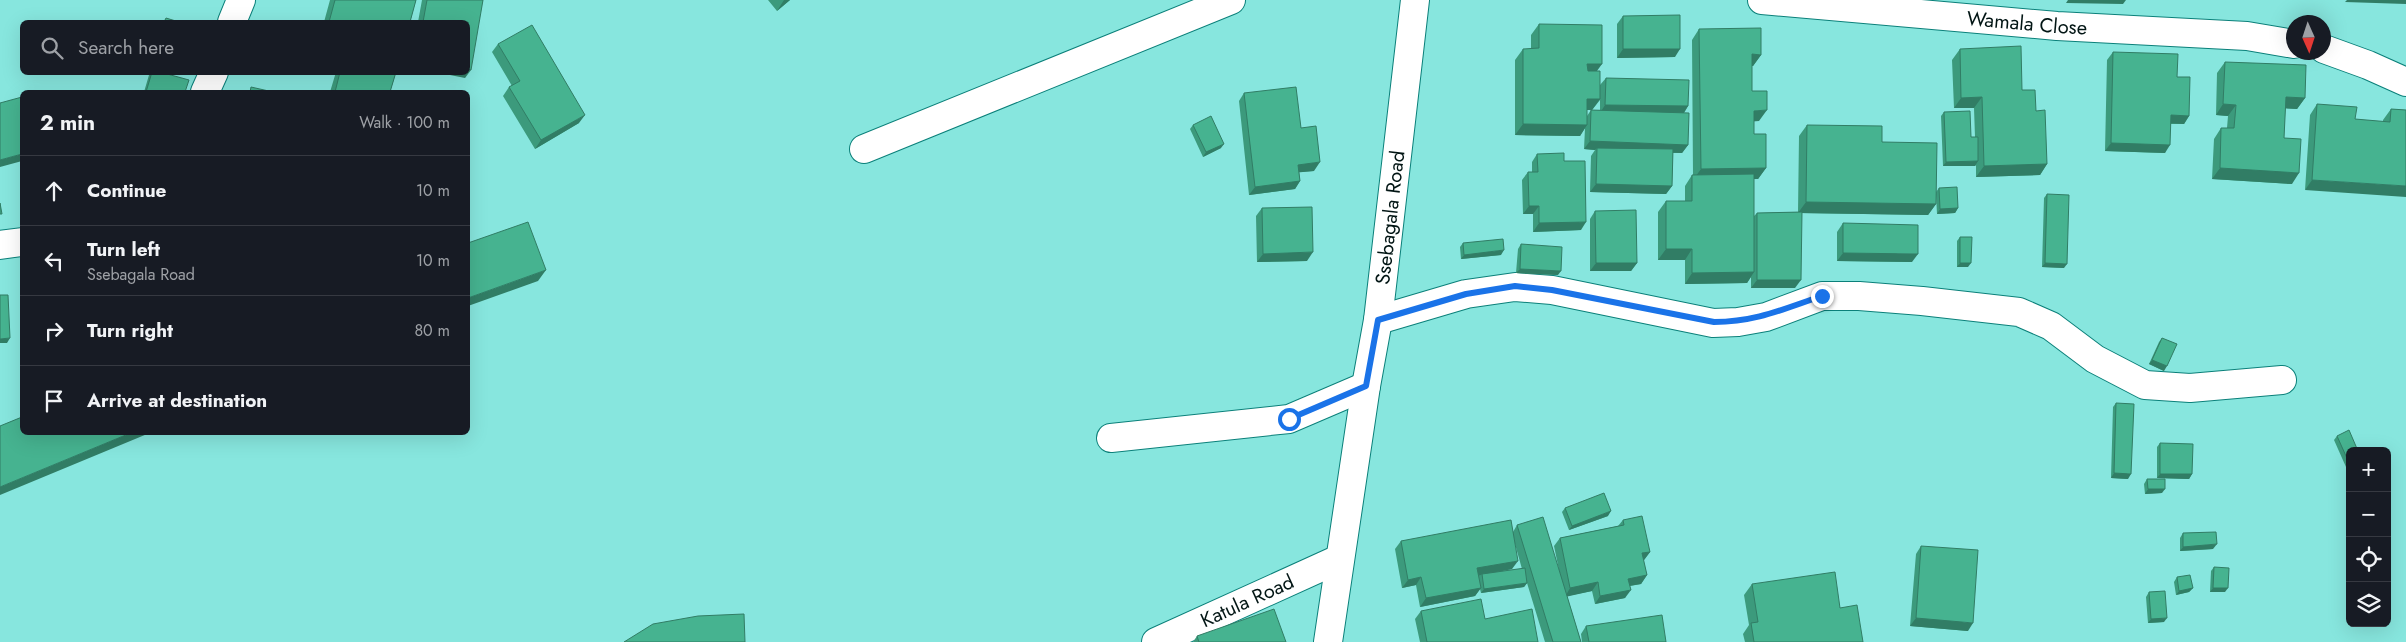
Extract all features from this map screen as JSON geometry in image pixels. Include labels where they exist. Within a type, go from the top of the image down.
[{"type":"street","points":[[233,20],[241,0]]},
{"type":"street","points":[[864,149],[1231,0]]},
{"type":"street","name":"Ssebagala Road","points":[[1328,642],[1366,386],[1378,320],[1415,0]]},
{"type":"street","name":"Wamala Close","points":[[1762,0],[2057,26],[2247,36],[2286,43]]},
{"type":"street","points":[[2331,52],[2406,82]]},
{"type":"street","points":[[206,90],[213,75]]},
{"type":"street","points":[[0,245],[20,242]]},
{"type":"street","points":[[1378,320],[1466,294],[1515,286],[1552,290],[1714,322],[1738,322],[1766,317],[1822,296],[1859,296],[2019,312],[2051,326],[2095,359],[2145,385],[2190,388],[2282,380]]},
{"type":"street","points":[[1111,438],[1289,419],[1366,386]]},
{"type":"street","name":"Katula Road","points":[[1156,642],[1339,560]]},
{"type":"building","points":[[335,0],[416,0],[411,20],[330,20]]},
{"type":"building","points":[[427,0],[483,0],[471,70],[470,20],[423,20]]},
{"type":"building","points":[[1680,15],[1680,49],[1623,49],[1623,16]]},
{"type":"building","points":[[1539,24],[1602,25],[1602,64],[1587,64],[1588,71],[1600,71],[1600,99],[1587,99],[1587,125],[1523,124],[1523,49],[1539,48]]},
{"type":"building","points":[[532,25],[585,115],[541,140],[509,87],[520,81],[498,44]]},
{"type":"building","points":[[1761,28],[1761,55],[1752,54],[1752,91],[1767,91],[1767,110],[1754,111],[1754,134],[1766,134],[1766,168],[1701,169],[1699,29]]},
{"type":"building","points":[[2021,46],[2022,90],[2035,90],[2036,111],[2045,110],[2047,164],[1984,166],[1982,97],[1961,98],[1960,49]]},
{"type":"building","points":[[2113,52],[2178,54],[2177,77],[2190,77],[2189,116],[2171,115],[2170,145],[2111,143]]},
{"type":"building","points":[[2225,62],[2306,65],[2305,98],[2286,97],[2284,138],[2301,139],[2299,173],[2220,168],[2221,128],[2234,128],[2236,105],[2223,104]]},
{"type":"building","points":[[151,75],[171,75],[189,80],[186,90],[147,90]]},
{"type":"building","points":[[339,75],[395,75],[391,90],[336,90]]},
{"type":"building","points":[[1606,78],[1689,80],[1688,106],[1605,105]]},
{"type":"building","points":[[251,87],[264,90],[250,90]]},
{"type":"building","points":[[1296,87],[1301,128],[1316,126],[1320,162],[1298,165],[1300,181],[1255,187],[1244,93]]},
{"type":"building","points":[[20,98],[20,155],[0,160],[0,103]]},
{"type":"building","points":[[2317,104],[2357,107],[2355,119],[2390,122],[2391,109],[2406,110],[2406,186],[2312,180]]},
{"type":"building","points":[[1591,110],[1689,113],[1688,145],[1590,141]]},
{"type":"building","points":[[1970,111],[1971,137],[1978,137],[1978,161],[1946,162],[1944,112]]},
{"type":"building","points":[[1211,116],[1224,144],[1206,152],[1193,125]]},
{"type":"building","points":[[1807,125],[1882,126],[1882,142],[1937,143],[1936,204],[1806,202]]},
{"type":"building","points":[[1597,148],[1673,149],[1672,186],[1596,184]]},
{"type":"building","points":[[1564,153],[1564,161],[1585,161],[1586,222],[1539,223],[1539,206],[1529,206],[1528,172],[1538,172],[1537,154]]},
{"type":"building","points":[[1754,174],[1754,272],[1692,273],[1692,249],[1666,249],[1666,201],[1692,201],[1692,175]]},
{"type":"building","points":[[1957,187],[1958,208],[1940,209],[1939,188]]},
{"type":"building","points":[[2047,194],[2069,195],[2067,264],[2045,263]]},
{"type":"building","points":[[1312,207],[1313,252],[1263,254],[1262,208]]},
{"type":"building","points":[[1636,210],[1637,263],[1596,263],[1595,211]]},
{"type":"building","points":[[1802,212],[1801,280],[1757,280],[1757,213]]},
{"type":"building","points":[[528,222],[546,270],[470,297],[470,242]]},
{"type":"building","points":[[1843,223],[1918,225],[1918,254],[1843,253]]},
{"type":"building","points":[[1960,237],[1972,237],[1971,263],[1960,263]]},
{"type":"building","points":[[1503,239],[1504,250],[1464,255],[1463,243]]},
{"type":"building","points":[[1521,244],[1562,247],[1561,271],[1520,269]]},
{"type":"building","points":[[0,295],[8,295],[10,338],[0,339]]},
{"type":"building","points":[[2162,338],[2177,344],[2167,366],[2152,360]]},
{"type":"building","points":[[2116,403],[2134,404],[2131,474],[2114,473]]},
{"type":"building","points":[[20,418],[20,435],[126,435],[0,487],[0,426]]},
{"type":"building","points":[[2349,430],[2356,447],[2346,447],[2346,456],[2337,436]]},
{"type":"building","points":[[2160,443],[2193,444],[2192,474],[2160,474]]},
{"type":"building","points":[[2147,479],[2165,479],[2165,489],[2148,489]]},
{"type":"building","points":[[1604,493],[1611,511],[1572,526],[1565,508]]},
{"type":"building","points":[[1642,516],[1650,552],[1642,553],[1647,575],[1628,579],[1631,590],[1600,596],[1598,582],[1570,588],[1560,538],[1624,525],[1623,520]]},
{"type":"building","points":[[1543,517],[1581,642],[1553,642],[1517,525]]},
{"type":"building","points":[[1511,520],[1518,561],[1477,568],[1481,588],[1426,598],[1421,577],[1408,580],[1401,541]]},
{"type":"building","points":[[2216,532],[2217,544],[2183,547],[2183,533]]},
{"type":"building","points":[[1921,546],[1978,550],[1973,623],[1916,618]]},
{"type":"building","points":[[2214,567],[2229,568],[2228,588],[2213,588]]},
{"type":"building","points":[[1525,568],[1527,583],[1484,589],[1482,574]]},
{"type":"building","points":[[1835,572],[1840,608],[1857,605],[1863,642],[1754,642],[1751,623],[1758,622],[1752,584]]},
{"type":"building","points":[[2190,575],[2193,588],[2179,591],[2177,577]]},
{"type":"building","points":[[2165,591],[2167,618],[2151,619],[2149,592]]},
{"type":"building","points":[[1481,599],[1485,619],[1532,609],[1538,642],[1427,642],[1421,611]]},
{"type":"building","points":[[1274,609],[1286,642],[1199,642],[1197,636]]},
{"type":"building","points":[[744,614],[745,642],[624,642],[653,624],[698,616]]},
{"type":"building","points":[[1662,615],[1666,642],[1589,642],[1586,626]]},
{"type":"route","points":[[1289,419],[1366,386],[1378,320],[1466,294],[1515,286],[1552,290],[1714,322],[1738,322],[1766,317],[1787,307],[1822,296]]}]
